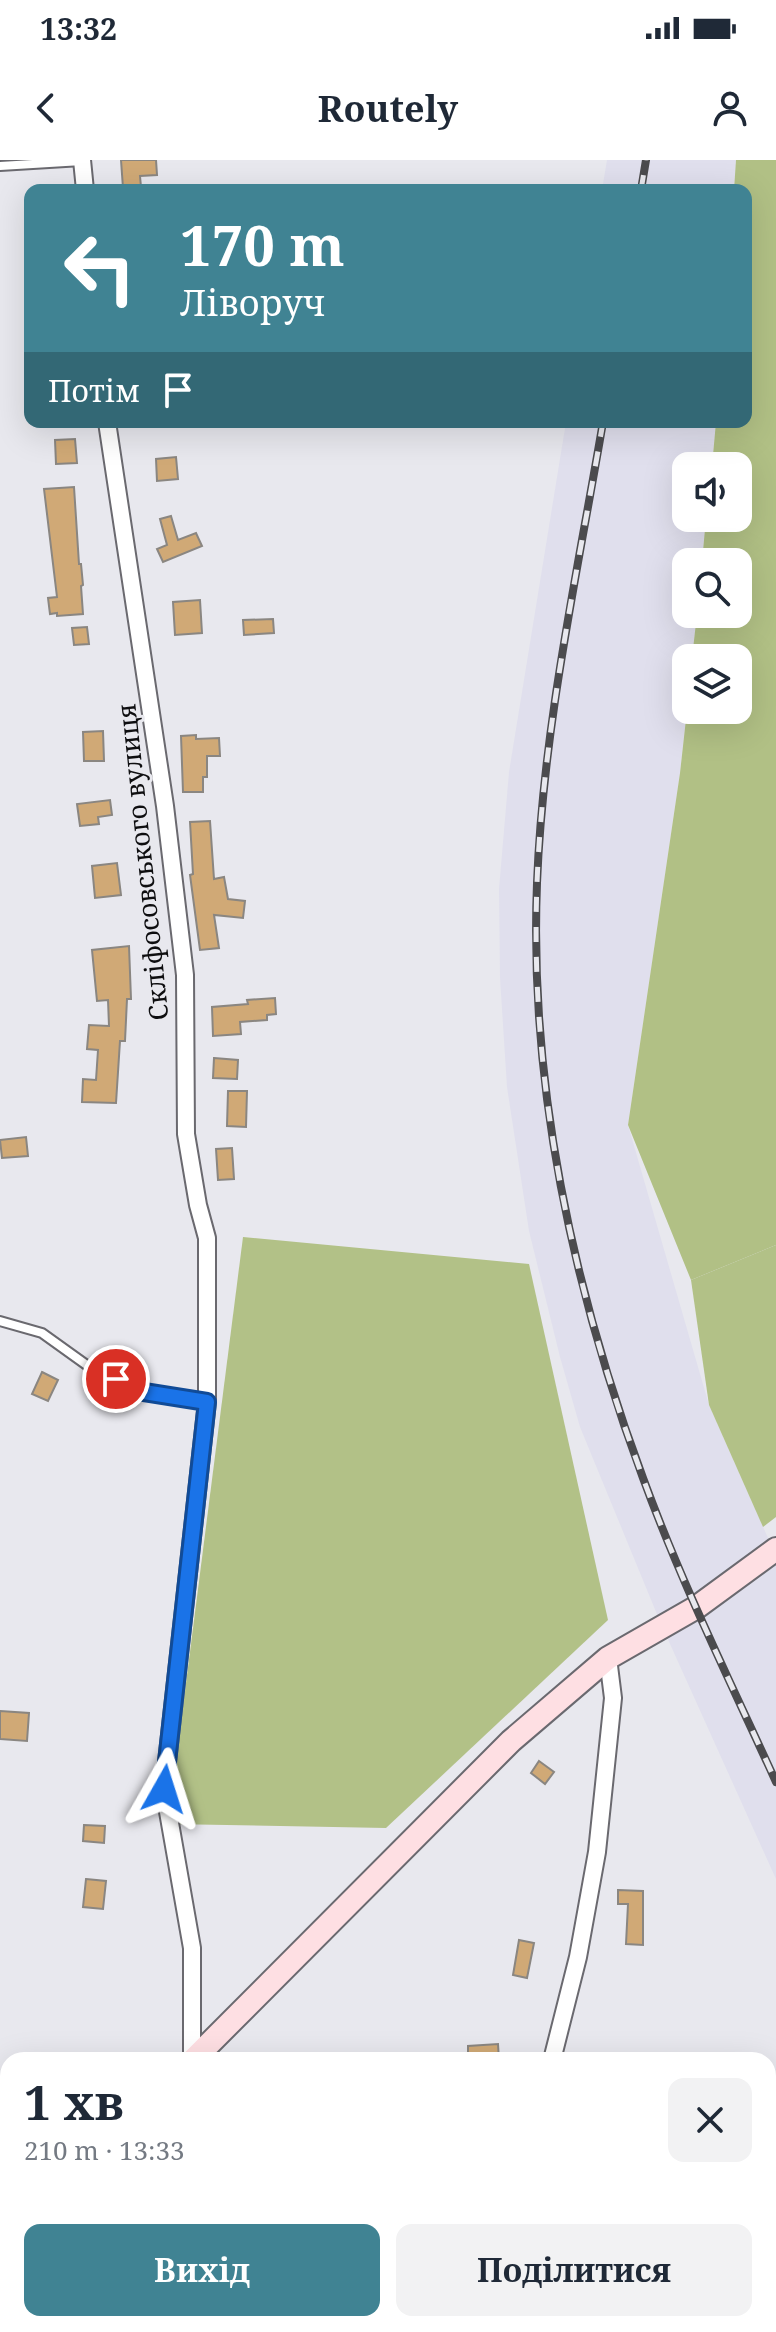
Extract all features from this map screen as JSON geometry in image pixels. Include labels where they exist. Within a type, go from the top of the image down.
[{"type":"main road","points":[[200,2052],[511,1741],[608,1658],[697,1607],[776,1549]]},
{"type":"street","points":[[82,160],[84,184]]},
{"type":"street","name":"Скліфосовського вулиця","points":[[108,428],[165,806],[185,975],[186,1134],[207,1238],[207,1402],[164,1789],[192,1948],[192,2052]]},
{"type":"street","points":[[554,2052],[578,1957],[597,1852],[613,1698],[608,1658]]},
{"type":"lane","points":[[0,166],[82,160]]},
{"type":"lane","points":[[0,1321],[42,1333],[88,1366],[144,1392],[207,1402]]},
{"type":"shaded area","points":[[607,160],[736,160],[734,184],[603,184]]},
{"type":"shaded area","points":[[565,428],[715,428],[713,452],[672,452],[672,532],[705,532],[703,548],[672,548],[672,628],[695,628],[694,644],[672,644],[672,724],[685,724],[628,1125],[709,1405],[776,1556],[776,1879],[661,1624],[580,1427],[560,1357],[529,1231],[507,1087],[500,978],[499,889],[509,772]]},
{"type":"green space","points":[[736,160],[776,160],[776,1245],[691,1280],[628,1125],[685,724],[752,724],[752,644],[694,644],[695,628],[752,628],[752,548],[703,548],[705,532],[752,532],[752,452],[713,452],[715,428],[752,428],[752,184],[734,184]]},
{"type":"green space","points":[[243,1237],[529,1264],[608,1620],[386,1828],[168,1824]]},
{"type":"green space","points":[[776,1245],[776,1517],[763,1527],[709,1405],[691,1280]]},
{"type":"building","points":[[121,160],[156,160],[157,175],[140,176],[141,184],[123,184]]},
{"type":"building","points":[[75,439],[77,463],[56,464],[55,440]]},
{"type":"building","points":[[176,457],[178,479],[157,481],[156,459]]},
{"type":"building","points":[[74,487],[83,614],[57,616],[57,613],[50,614],[48,598],[57,597],[44,489]]},
{"type":"building","points":[[171,516],[178,540],[196,533],[202,546],[163,562],[157,549],[167,545],[160,519]]},
{"type":"building","points":[[200,600],[202,633],[175,635],[173,602]]},
{"type":"building","points":[[273,619],[274,633],[244,635],[243,620]]},
{"type":"building","points":[[87,627],[89,644],[74,645],[72,628]]},
{"type":"building","points":[[103,731],[104,761],[84,761],[83,732]]},
{"type":"building","points":[[196,735],[196,739],[219,738],[220,756],[207,756],[203,792],[183,792],[181,736]]},
{"type":"building","points":[[110,800],[112,815],[98,817],[99,824],[80,826],[77,804]]},
{"type":"building","points":[[210,821],[214,879],[224,877],[228,899],[245,901],[243,918],[214,915],[219,948],[200,950],[190,875],[193,874],[190,822]]},
{"type":"building","points":[[117,863],[121,895],[95,898],[92,866]]},
{"type":"building","points":[[129,946],[131,999],[127,999],[125,1041],[120,1041],[116,1103],[82,1102],[83,1079],[96,1080],[98,1050],[87,1049],[89,1025],[109,1026],[108,1000],[97,1001],[92,950]]},
{"type":"building","points":[[275,998],[276,1014],[267,1015],[267,1020],[240,1022],[241,1034],[213,1036],[212,1007]]},
{"type":"building","points":[[214,1058],[238,1060],[237,1079],[213,1078]]},
{"type":"building","points":[[228,1091],[247,1091],[246,1127],[227,1126]]},
{"type":"building","points":[[26,1137],[28,1156],[2,1158],[0,1140]]},
{"type":"building","points":[[232,1148],[234,1179],[218,1180],[216,1149]]},
{"type":"building","points":[[42,1372],[58,1380],[48,1401],[32,1394]]},
{"type":"building","points":[[0,1711],[29,1713],[27,1741],[0,1739]]},
{"type":"building","points":[[539,1761],[554,1772],[545,1784],[531,1773]]},
{"type":"building","points":[[84,1825],[105,1826],[104,1843],[83,1841]]},
{"type":"building","points":[[86,1879],[106,1881],[103,1909],[83,1907]]},
{"type":"building","points":[[618,1890],[643,1891],[643,1945],[626,1944],[628,1904],[618,1904]]},
{"type":"building","points":[[519,1940],[534,1943],[527,1978],[513,1975]]},
{"type":"building","points":[[498,2044],[498,2052],[468,2052],[468,2046]]},
{"type":"railway","points":[[642,184],[646,160]]},
{"type":"railway","points":[[602,428],[562,652],[540,825],[536,959],[540,1035],[549,1110],[577,1260],[618,1407],[673,1555],[776,1782]]},
{"type":"route","points":[[116,1379],[144,1392],[207,1402],[164,1789]]}]
